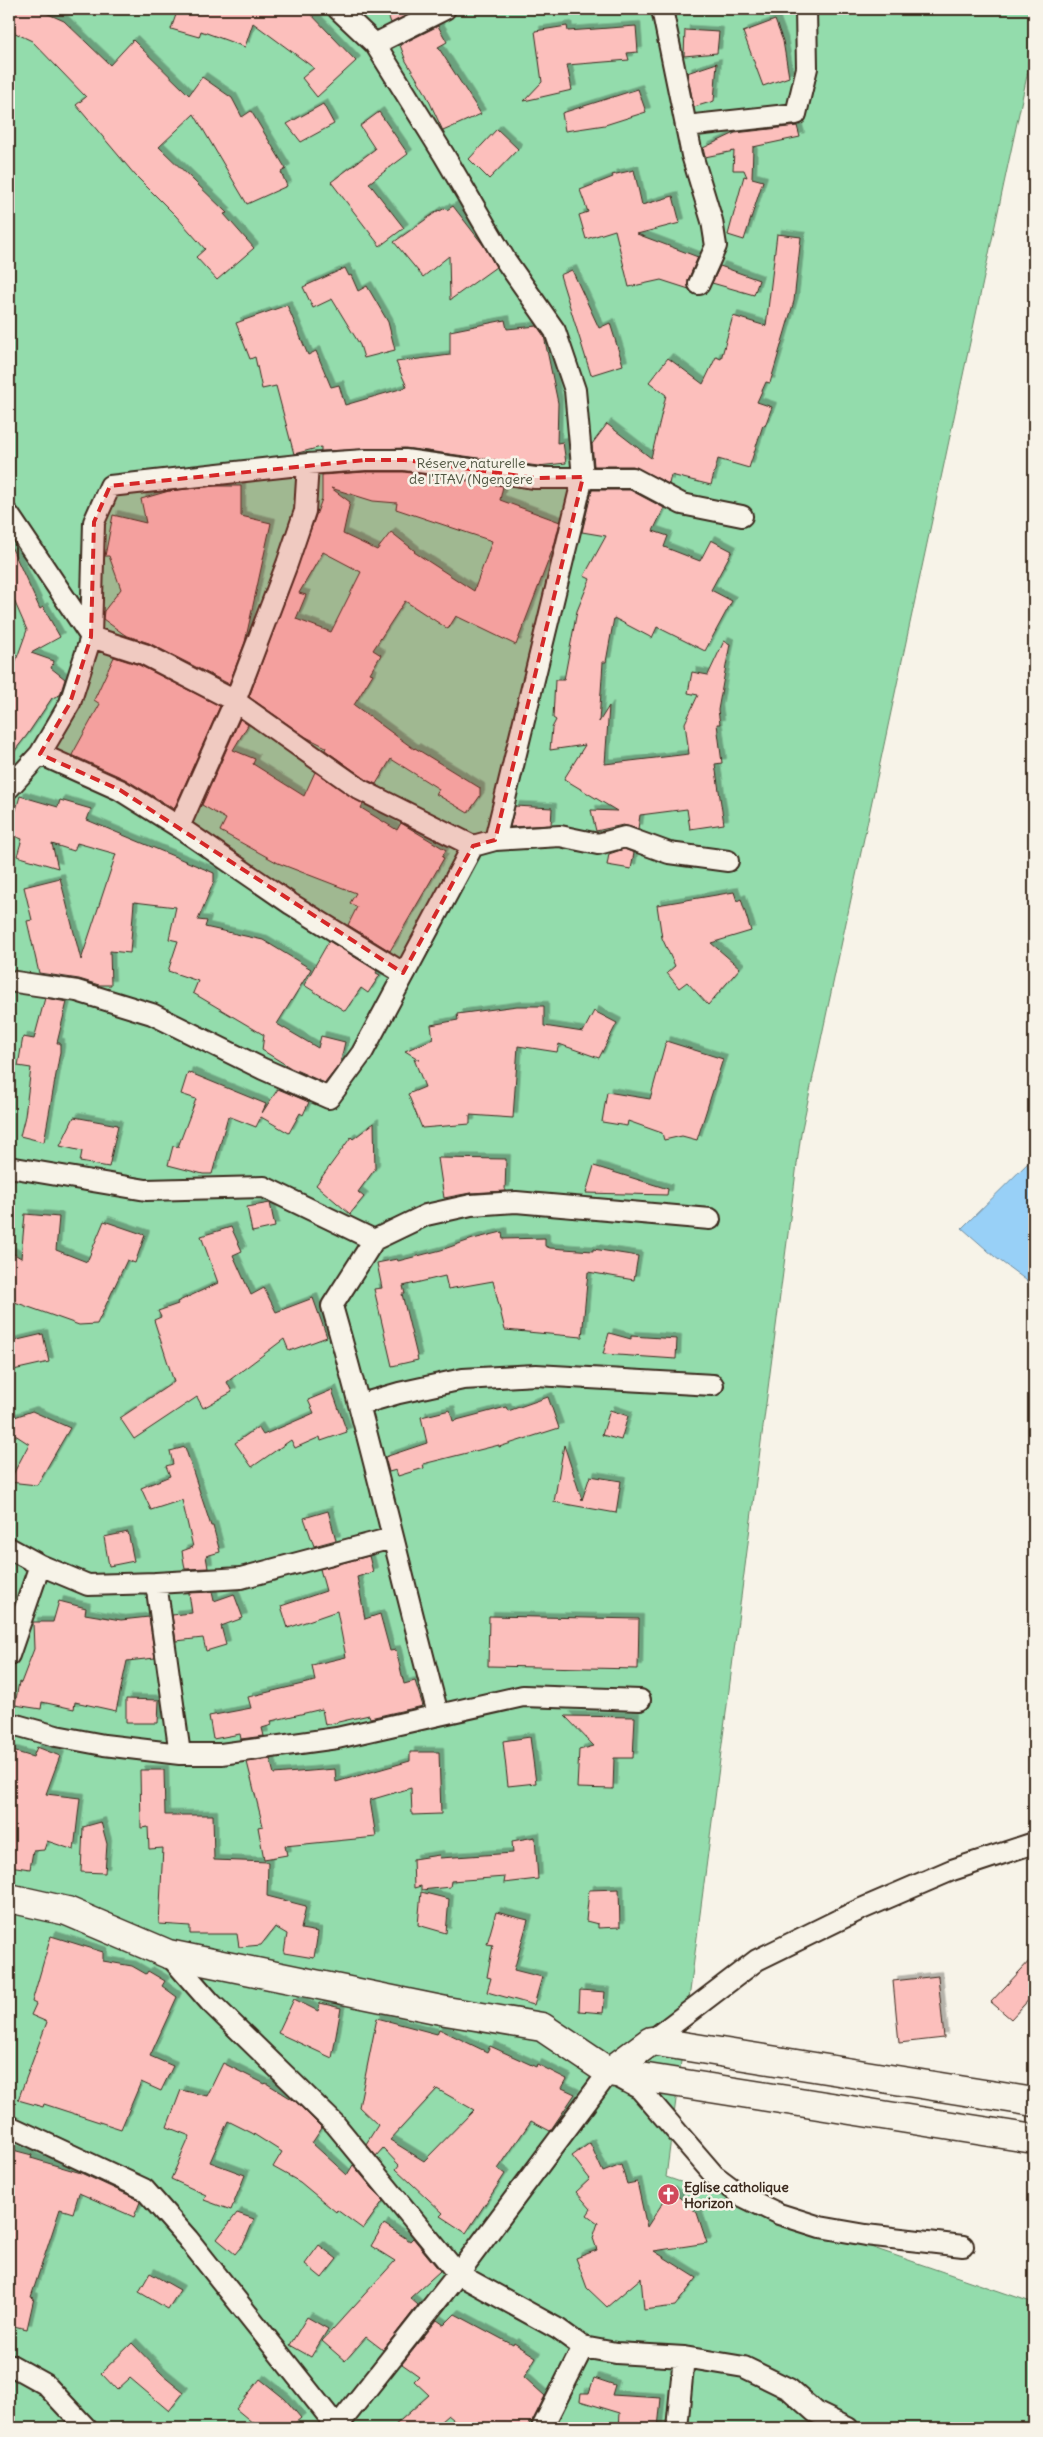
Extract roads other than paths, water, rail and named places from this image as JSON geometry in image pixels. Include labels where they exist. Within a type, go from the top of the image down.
[{"type":"street","points":[[338,9],[375,44],[444,155],[506,261],[555,331],[575,390],[583,478],[495,840]]},
{"type":"street","points":[[375,44],[445,9]]},
{"type":"street","points":[[662,9],[678,94],[692,155],[712,220],[716,246],[700,284]]},
{"type":"street","points":[[686,126],[796,114],[807,68],[806,9]]},
{"type":"street","points":[[9,788],[40,754],[70,703],[91,637],[94,522],[110,486],[308,464],[366,460],[404,460],[535,478],[633,478],[682,504],[742,516]]},
{"type":"street","points":[[179,827],[234,701],[288,564],[305,511],[308,464]]},
{"type":"street","points":[[9,515],[91,637],[144,654],[234,701],[361,790],[473,846],[495,840],[560,836],[598,844],[624,837],[669,853],[728,861]]},
{"type":"street","points":[[40,754],[120,790],[179,827],[291,904],[403,973]]},
{"type":"street","points":[[9,981],[77,992],[152,1014],[263,1069],[329,1098],[362,1053],[403,973],[473,846]]},
{"type":"street","points":[[9,1167],[146,1190],[264,1187],[374,1240]]},
{"type":"street","points":[[438,1714],[392,1538],[361,1404],[332,1306],[374,1240],[426,1215],[471,1205],[516,1202],[710,1219]]},
{"type":"street","points":[[361,1404],[399,1393],[464,1379],[536,1375],[713,1385]]},
{"type":"street","points":[[9,1548],[40,1565],[88,1585],[241,1578],[392,1538]]},
{"type":"street","points":[[9,1655],[40,1565]]},
{"type":"street","points":[[156,1583],[180,1754]]},
{"type":"street","points":[[9,1723],[56,1736],[180,1754],[221,1754],[337,1738],[523,1696],[640,1700]]},
{"type":"street","points":[[9,2126],[144,2189],[188,2239],[337,2428],[458,2274],[609,2072],[757,1960],[859,1910],[943,1874],[1034,1843]]},
{"type":"street","points":[[9,1898],[67,1911],[168,1954],[446,2011],[542,2027],[609,2072],[640,2089],[714,2175],[742,2196],[779,2214],[820,2227],[866,2235],[963,2246]]},
{"type":"street","points":[[168,1954],[210,2002],[336,2124],[458,2274],[558,2329],[583,2347],[616,2353],[684,2358],[744,2367],[789,2389],[815,2412],[848,2428]]},
{"type":"street","points":[[651,2041],[1034,2102]]},
{"type":"street","points":[[609,2072],[1034,2139]]},
{"type":"street","points":[[542,2428],[583,2347]]},
{"type":"street","points":[[677,2428],[684,2358]]},
{"type":"street","points":[[9,2364],[45,2384],[86,2428]]},
{"type":"water","points":[[1034,1157],[1034,1286],[995,1257],[962,1228]]},
{"type":"place","name":"Eglise catholique Horizon","points":[[668,2195]]},
{"type":"park label","name":"Réserve naturelle de l'ITAV (Ngengere","points":[[471,472]]}]
